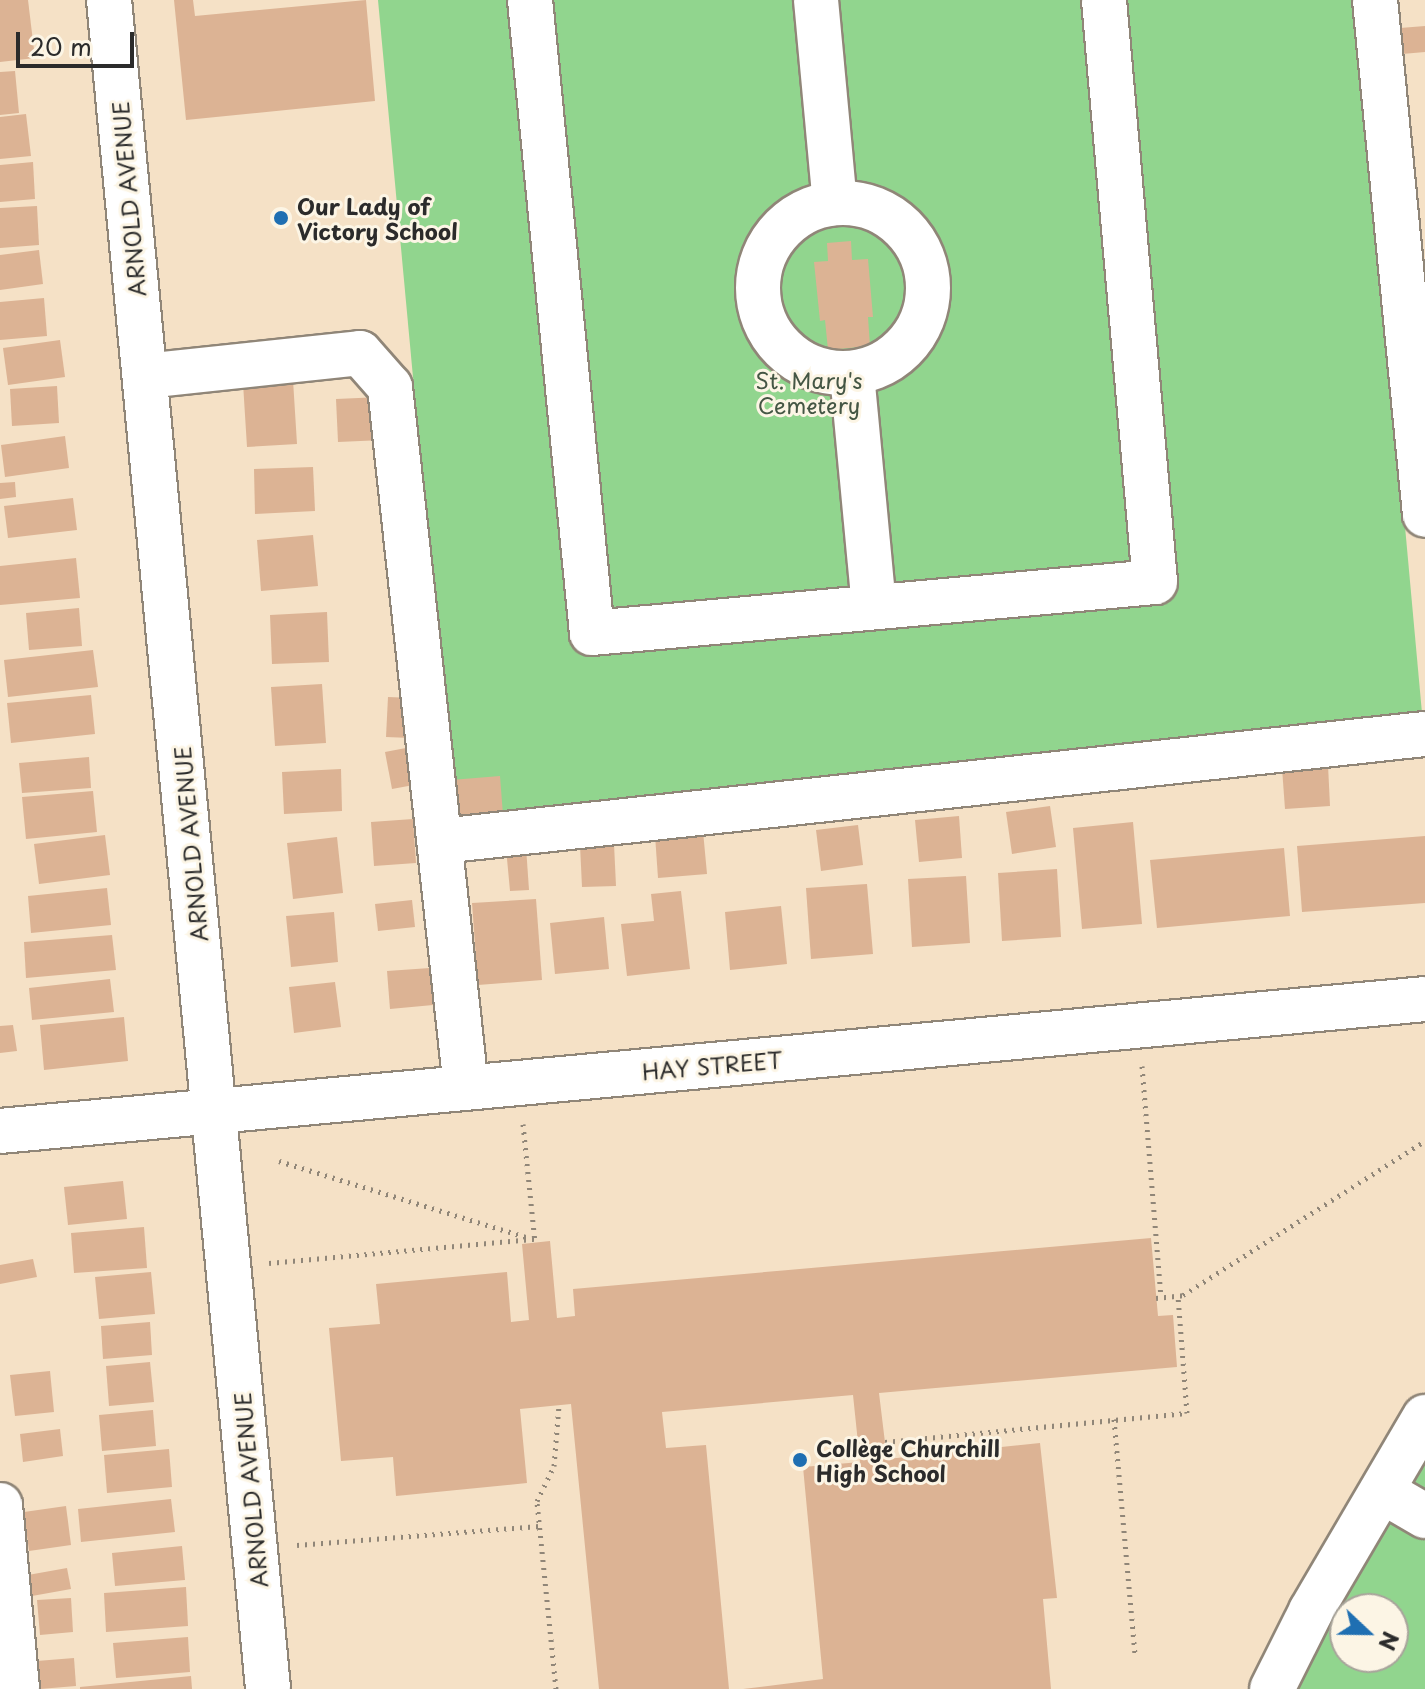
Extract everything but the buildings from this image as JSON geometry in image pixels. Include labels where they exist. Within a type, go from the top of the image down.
[{"type":"street","name":"ARNOLD AVENUE","points":[[109,0],[268,1689]]},
{"type":"street","points":[[530,0],[592,633],[1155,582],[1104,0]]},
{"type":"street","points":[[816,0],[835,203]]},
{"type":"street","points":[[1375,0],[1425,515]]},
{"type":"street","points":[[835,203],[865,206],[891,218],[913,239],[926,265],[928,295],[921,324],[904,348],[880,366],[852,374],[825,372],[800,362],[779,345],[765,323],[758,297],[760,270],[769,245],[787,224],[809,210],[835,203]]},
{"type":"street","points":[[145,376],[360,353],[390,387],[466,1088]]},
{"type":"street","points":[[852,374],[874,607]]},
{"type":"street","points":[[441,841],[1425,734]]},
{"type":"street","name":"HAY STREET","points":[[0,1131],[1425,999]]},
{"type":"street","points":[[1272,1689],[1311,1611],[1425,1417]]},
{"type":"street","points":[[1382,1491],[1425,1516]]},
{"type":"street","points":[[0,1505],[17,1689]]},
{"type":"path","points":[[1139,1025],[1159,1297],[1178,1296],[1425,1141]]},
{"type":"path","points":[[518,1083],[535,1241]]},
{"type":"path","points":[[279,1161],[535,1241]]},
{"type":"path","points":[[269,1263],[535,1241]]},
{"type":"path","points":[[267,1249],[270,1279]]},
{"type":"path","points":[[885,1442],[1187,1413],[1178,1296]]},
{"type":"path","points":[[556,1689],[537,1501],[554,1466],[559,1405]]},
{"type":"path","points":[[1114,1419],[1135,1656]]},
{"type":"path","points":[[295,1529],[297,1545],[539,1526]]},
{"type":"green space","name":"St. Mary's Cemetery","points":[[378,0],[1357,0],[1423,724],[454,819]]},
{"type":"green space","points":[[1425,1417],[1425,1689],[1272,1689]]},
{"type":"place","name":"Our Lady of Victory School","points":[[281,218]]},
{"type":"place","name":"Collège Churchill High School","points":[[800,1460]]}]
